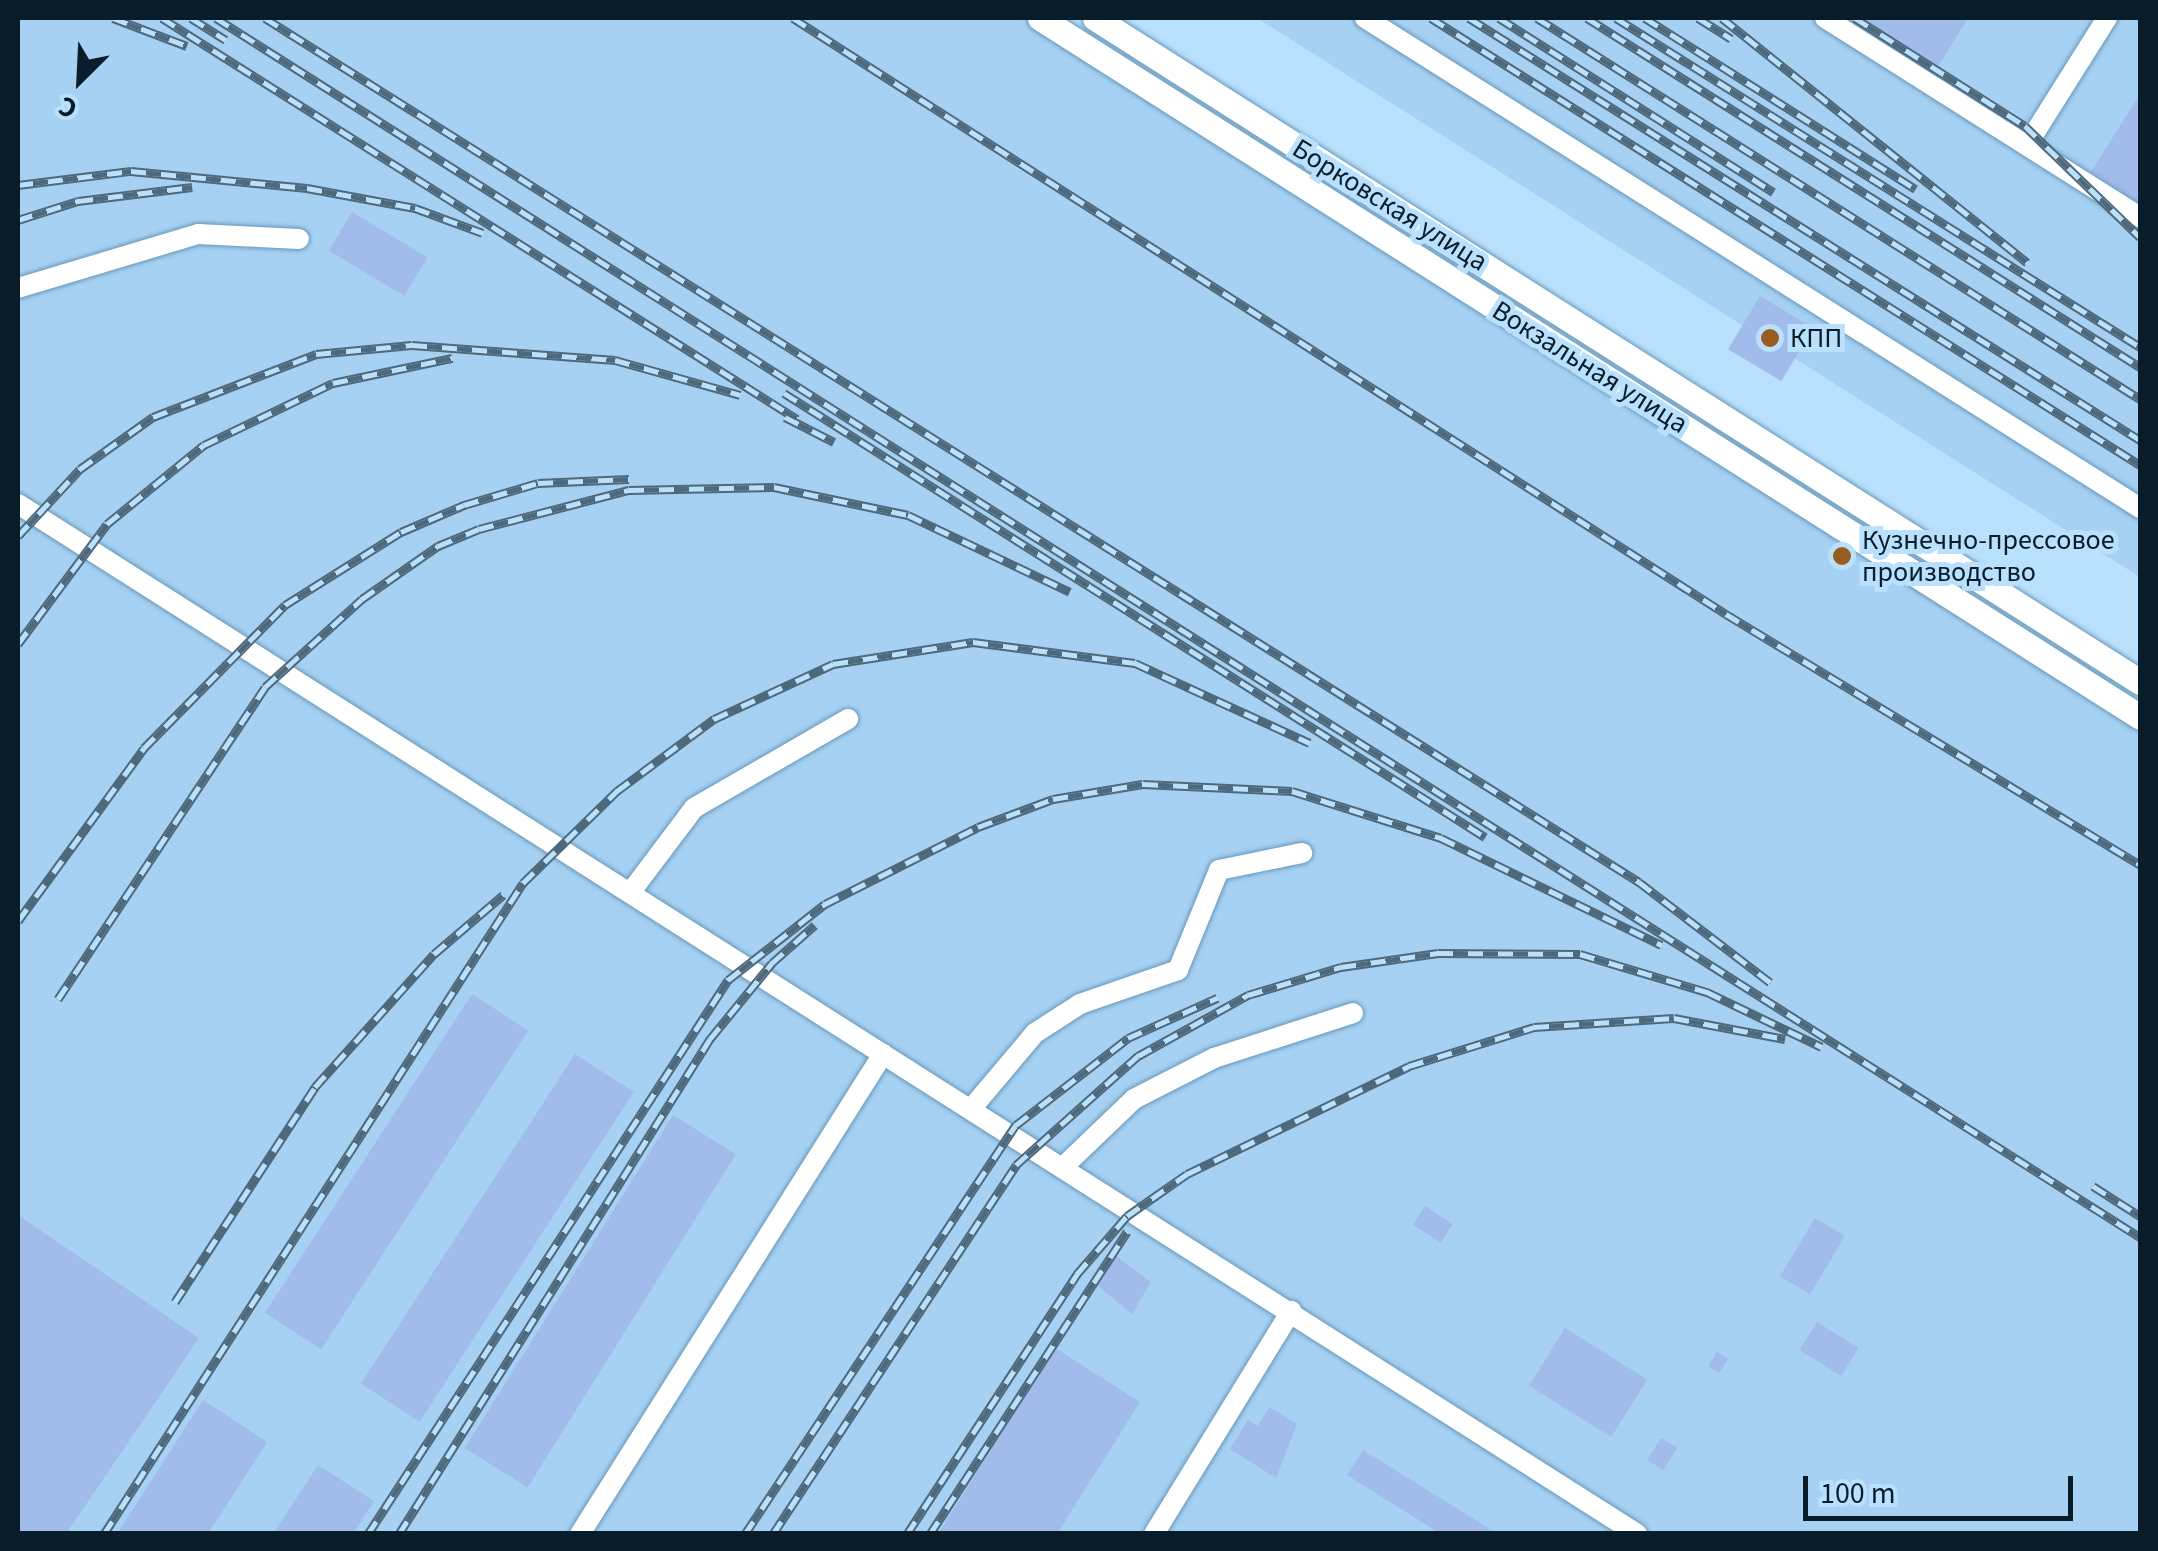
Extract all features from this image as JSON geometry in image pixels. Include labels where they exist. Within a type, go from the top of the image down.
[{"type":"main road","name":"Вокзальная улица","points":[[1040,18],[2140,718]]},
{"type":"main road","name":"Борковская улица","points":[[1095,18],[2140,682]]},
{"type":"lane","points":[[1365,18],[2140,508]]},
{"type":"lane","points":[[1825,18],[2140,217]]},
{"type":"lane","points":[[2027,145],[2108,18]]},
{"type":"lane","points":[[18,288],[198,234],[298,240]]},
{"type":"lane","points":[[18,504],[1637,1534]]},
{"type":"lane","points":[[630,893],[694,808],[848,719]]},
{"type":"lane","points":[[971,1110],[1035,1032],[1080,1004],[1178,970],[1220,870],[1302,853]]},
{"type":"lane","points":[[1064,1167],[1134,1099],[1214,1058],[1352,1013]]},
{"type":"lane","points":[[580,1534],[883,1054]]},
{"type":"lane","points":[[1154,1534],[1291,1311]]},
{"type":"shaded area","points":[[18,18],[1029,18],[2140,726],[2140,1533],[18,1533]]},
{"type":"shaded area","points":[[1257,18],[2140,18],[2140,577]]},
{"type":"building","points":[[1844,18],[1968,18],[1934,73]]},
{"type":"building","points":[[2140,94],[2140,204],[2091,172]]},
{"type":"building","points":[[352,212],[427,257],[404,296],[329,251]]},
{"type":"building","name":"КПП","points":[[1760,296],[1813,328],[1781,381],[1728,349]]},
{"type":"building","points":[[472,994],[528,1030],[321,1349],[265,1313]]},
{"type":"building","points":[[575,1054],[634,1092],[420,1422],[361,1384]]},
{"type":"building","points":[[673,1115],[736,1154],[527,1487],[465,1448]]},
{"type":"building","points":[[1425,1206],[1453,1224],[1441,1242],[1413,1224]]},
{"type":"building","points":[[18,1215],[199,1338],[66,1534],[18,1534]]},
{"type":"building","points":[[1815,1218],[1845,1236],[1810,1294],[1780,1276]]},
{"type":"building","points":[[1116,1256],[1151,1282],[1132,1314],[1098,1286]]},
{"type":"building","points":[[1817,1322],[1859,1348],[1841,1376],[1800,1350]]},
{"type":"building","points":[[1565,1328],[1647,1379],[1611,1437],[1529,1386]]},
{"type":"building","points":[[1055,1348],[1140,1402],[1057,1534],[938,1534]]},
{"type":"building","points":[[1717,1352],[1728,1359],[1719,1373],[1708,1366]]},
{"type":"building","points":[[203,1400],[267,1442],[208,1534],[117,1534]]},
{"type":"building","points":[[1269,1407],[1297,1424],[1276,1478],[1230,1449],[1248,1420],[1258,1426]]},
{"type":"building","points":[[1661,1438],[1677,1448],[1663,1470],[1647,1460]]},
{"type":"building","points":[[1363,1450],[1498,1534],[1441,1534],[1347,1475]]},
{"type":"building","points":[[318,1465],[374,1501],[353,1534],[273,1534]]},
{"type":"railway","points":[[113,18],[187,46]]},
{"type":"railway","points":[[162,18],[797,419]]},
{"type":"railway","points":[[191,18],[226,40]]},
{"type":"railway","points":[[216,18],[2140,1237]]},
{"type":"railway","points":[[265,18],[1639,882],[1770,982]]},
{"type":"railway","points":[[793,18],[1726,614],[2140,865]]},
{"type":"railway","points":[[1431,18],[2140,465]]},
{"type":"railway","points":[[1469,18],[2140,440]]},
{"type":"railway","points":[[1499,18],[1773,192]]},
{"type":"railway","points":[[1537,18],[2140,399]]},
{"type":"railway","points":[[1587,18],[2140,367]]},
{"type":"railway","points":[[1616,18],[2140,347]]},
{"type":"railway","points":[[1645,18],[1915,189]]},
{"type":"railway","points":[[1698,18],[1731,39]]},
{"type":"railway","points":[[1722,18],[2027,262]]},
{"type":"railway","points":[[1855,18],[2025,126],[2140,237]]},
{"type":"railway","points":[[18,185],[131,171],[307,188],[415,208],[483,233]]},
{"type":"railway","points":[[18,220],[78,201],[192,187]]},
{"type":"railway","points":[[18,536],[80,469],[153,417],[316,354],[412,345],[615,360],[740,395]]},
{"type":"railway","points":[[18,644],[107,524],[204,445],[333,383],[452,358]]},
{"type":"railway","points":[[784,393],[1485,837]]},
{"type":"railway","points":[[785,417],[834,442]]},
{"type":"railway","points":[[18,921],[144,748],[285,605],[401,532],[464,505],[538,483],[629,479]]},
{"type":"railway","points":[[58,999],[265,687],[362,599],[438,546],[479,529],[629,490],[774,487],[908,515],[1070,592]]},
{"type":"railway","points":[[104,1534],[523,883],[617,791],[714,719],[833,664],[973,642],[1135,663],[1310,743]]},
{"type":"railway","points":[[368,1534],[728,980],[825,904],[978,827],[1053,799],[1143,784],[1292,791],[1441,838],[1661,945]]},
{"type":"railway","points":[[175,1302],[315,1087],[434,954],[503,895]]},
{"type":"railway","points":[[399,1534],[710,1039],[772,963],[815,925]]},
{"type":"railway","points":[[773,1534],[1016,1165],[1138,1056],[1248,995],[1341,967],[1438,953],[1580,954],[1707,992],[1822,1047]]},
{"type":"railway","points":[[745,1534],[1016,1125],[1128,1038],[1217,998]]},
{"type":"railway","points":[[907,1534],[1077,1274],[1127,1216],[1187,1174],[1409,1066],[1534,1027],[1674,1018],[1785,1039]]},
{"type":"railway","points":[[2093,1186],[2140,1216]]},
{"type":"railway","points":[[930,1534],[1127,1232]]},
{"type":"place","name":"КПП","points":[[1770,338]]},
{"type":"place","name":"Кузнечно-прессовое производство","points":[[1842,556]]}]
